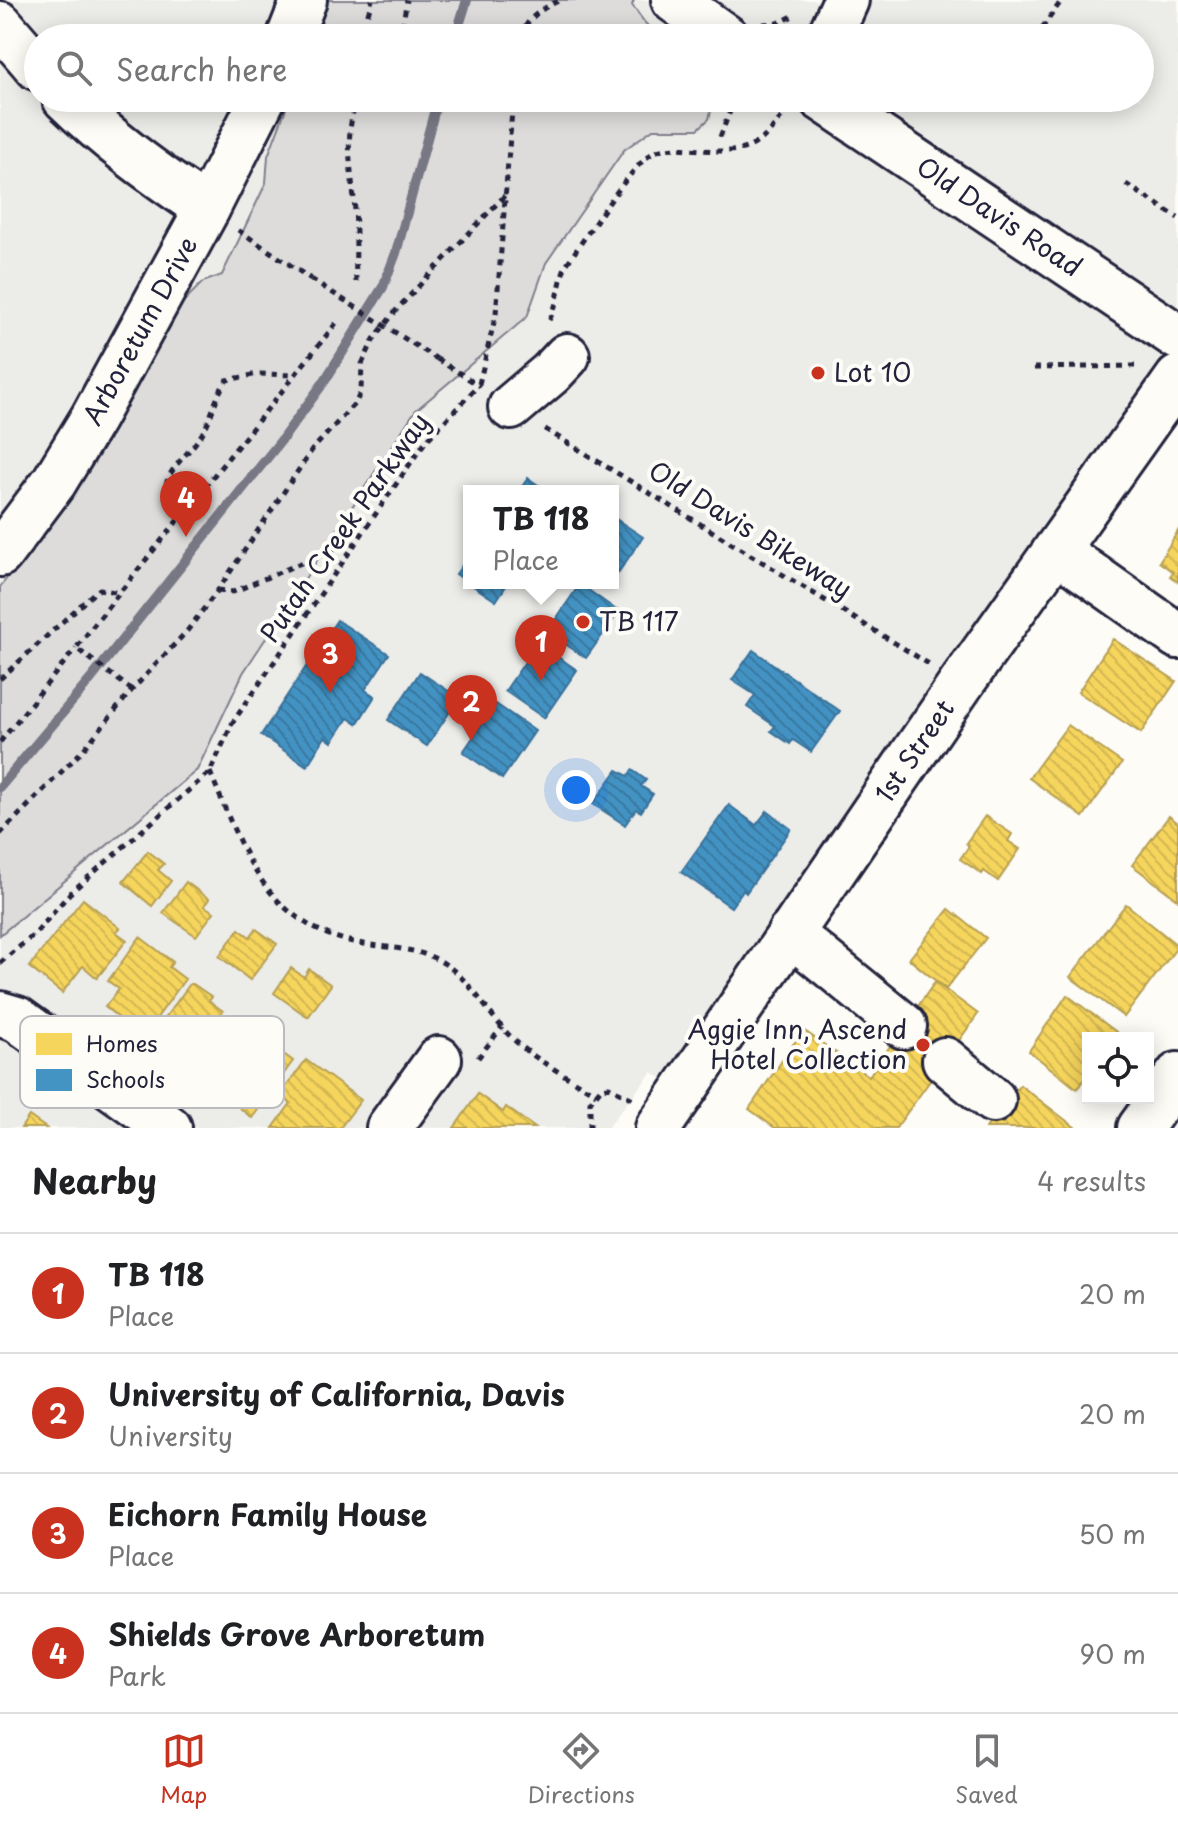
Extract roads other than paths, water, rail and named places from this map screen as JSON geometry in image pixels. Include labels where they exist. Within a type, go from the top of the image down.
[{"type":"street","points":[[295,24],[304,0]]},
{"type":"street","points":[[674,0],[707,24]]},
{"type":"street","points":[[835,24],[846,0]]},
{"type":"street","points":[[0,24],[24,52]]},
{"type":"street","points":[[79,112],[132,158],[207,209]]},
{"type":"street","name":"Arboretum Drive","points":[[0,554],[54,482],[77,445],[207,209],[256,112]]},
{"type":"street","name":"Old Davis Road","points":[[818,112],[1178,337]]},
{"type":"street","points":[[493,389],[551,373],[555,344]]},
{"type":"street","name":"1st Street","points":[[646,1114],[790,933],[961,684],[1178,378]]},
{"type":"street","points":[[1056,550],[1178,636]]},
{"type":"street","points":[[790,933],[904,1026]]},
{"type":"street","points":[[0,1014],[20,1021]]},
{"type":"street","points":[[389,1128],[439,1059]]},
{"type":"street","points":[[945,1060],[993,1100]]},
{"type":"street","points":[[1140,1128],[1178,1075]]},
{"type":"street","points":[[141,1108],[169,1128]]},
{"type":"waterway","points":[[459,24],[467,0]]},
{"type":"waterway","points":[[0,787],[91,679],[324,382],[383,287],[396,253],[434,112]]},
{"type":"place","name":"Lot 10","points":[[818,373]]},
{"type":"place","name":"Shields Grove Arboretum","points":[[186,537]]},
{"type":"place","name":"TB 117","points":[[583,622]]},
{"type":"place","name":"TB 118","points":[[541,681]]},
{"type":"place","name":"Eichorn Family House","points":[[330,693]]},
{"type":"place","name":"University of California, Davis","points":[[471,741]]},
{"type":"place","name":"Aggie Inn, Ascend Hotel Collection","points":[[923,1045]]}]
